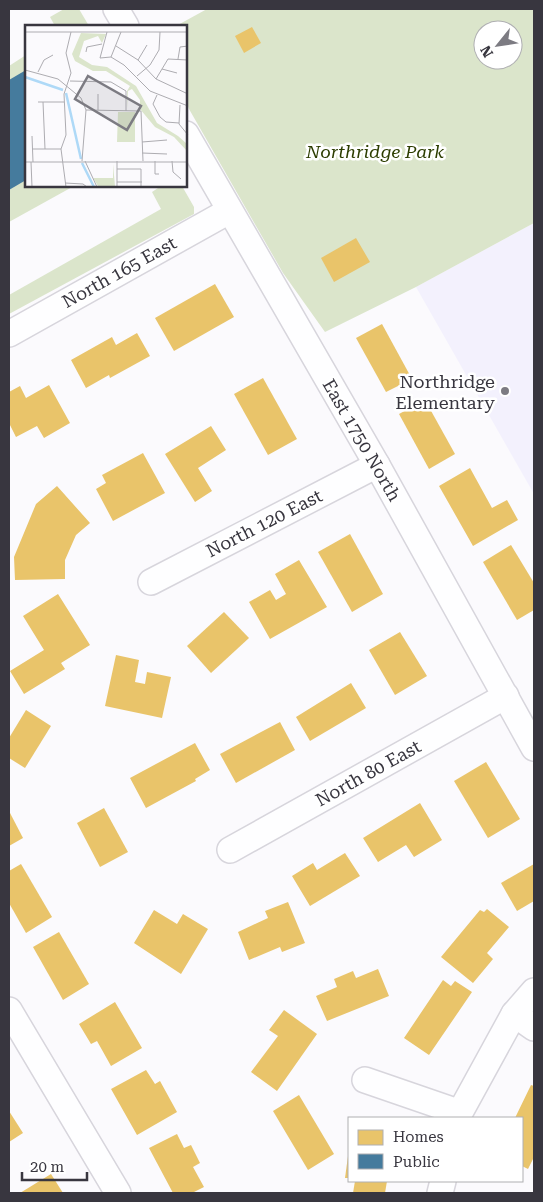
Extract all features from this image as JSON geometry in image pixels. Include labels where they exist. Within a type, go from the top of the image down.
[{"type":"street","points":[[116,9],[125,25]]},
{"type":"street","name":"East 1750 North","points":[[188,138],[377,465],[534,748]]},
{"type":"street","name":"North 165 East","points":[[9,334],[230,211]]},
{"type":"street","name":"North 120 East","points":[[151,582],[377,465]]},
{"type":"street","name":"North 80 East","points":[[230,850],[506,696]]},
{"type":"street","points":[[365,1080],[457,1115],[524,1021],[534,991]]},
{"type":"street","points":[[9,1010],[118,1193]]},
{"type":"shaded area","name":"Northridge Elementary","points":[[534,223],[534,494],[416,287]]},
{"type":"green space","points":[[64,9],[79,9],[88,25],[54,25],[50,17]]},
{"type":"green space","name":"Northridge Park","points":[[207,9],[534,9],[534,223],[416,287],[325,332],[283,273],[189,109],[188,25],[178,25]]},
{"type":"green space","points":[[25,56],[25,188],[70,188],[9,222],[9,66]]},
{"type":"green space","points":[[158,188],[183,188],[194,207],[194,214],[9,314],[9,295],[161,209],[152,192]]},
{"type":"building: Homes","points":[[252,27],[261,43],[244,53],[235,36]]},
{"type":"building: Homes","points":[[356,238],[370,262],[334,282],[321,258]]},
{"type":"building: Homes","points":[[215,284],[234,317],[174,351],[155,318]]},
{"type":"building: Homes","points":[[382,324],[412,379],[386,392],[356,338]]},
{"type":"building: Homes","points":[[137,333],[150,356],[110,378],[109,375],[86,388],[71,360],[112,337],[116,345]]},
{"type":"building: Homes","points":[[263,378],[297,439],[268,455],[234,394]]},
{"type":"building: Homes","points":[[49,385],[70,423],[44,438],[37,426],[16,437],[9,423],[9,392],[20,386],[26,398]]},
{"type":"building: Homes","points":[[425,400],[455,454],[429,469],[399,414]]},
{"type":"building: Homes","points":[[211,426],[226,450],[198,468],[212,491],[195,502],[165,454]]},
{"type":"building: Homes","points":[[143,453],[165,493],[113,521],[96,489],[106,483],[102,475]]},
{"type":"building: Homes","points":[[470,468],[492,508],[507,500],[518,520],[473,546],[439,486]]},
{"type":"building: Homes","points":[[57,486],[90,523],[76,535],[65,560],[65,579],[15,580],[14,557],[36,504]]},
{"type":"building: Homes","points":[[350,534],[383,594],[352,612],[318,552]]},
{"type":"building: Homes","points":[[511,545],[534,583],[534,610],[517,620],[483,562]]},
{"type":"building: Homes","points":[[299,560],[327,607],[270,639],[249,602],[270,590],[276,600],[286,594],[275,574]]},
{"type":"building: Homes","points":[[58,594],[90,645],[61,663],[65,669],[24,694],[10,671],[44,650],[23,616]]},
{"type":"building: Homes","points":[[224,612],[249,638],[211,673],[187,646]]},
{"type":"building: Homes","points":[[400,632],[427,676],[395,695],[369,650]]},
{"type":"building: Homes","points":[[116,655],[139,660],[135,682],[145,684],[147,672],[171,677],[162,718],[105,706]]},
{"type":"building: Homes","points":[[351,683],[366,708],[310,741],[296,717]]},
{"type":"building: Homes","points":[[26,710],[51,726],[25,768],[9,758],[9,738]]},
{"type":"building: Homes","points":[[280,722],[295,750],[236,783],[220,754]]},
{"type":"building: Homes","points":[[195,743],[210,770],[195,779],[196,781],[146,808],[130,778]]},
{"type":"building: Homes","points":[[486,762],[520,819],[488,838],[454,781]]},
{"type":"building: Homes","points":[[420,803],[442,840],[414,857],[406,845],[378,862],[363,838]]},
{"type":"building: Homes","points":[[104,808],[128,852],[100,867],[77,823]]},
{"type":"building: Homes","points":[[9,811],[23,838],[9,846]]},
{"type":"building: Homes","points":[[345,853],[360,876],[310,906],[292,876],[313,863],[317,870]]},
{"type":"building: Homes","points":[[21,864],[52,917],[26,933],[9,903],[9,871]]},
{"type":"building: Homes","points":[[534,864],[534,901],[517,911],[501,883]]},
{"type":"building: Homes","points":[[288,902],[305,943],[282,952],[280,947],[249,960],[238,932],[268,918],[265,911]]},
{"type":"building: Homes","points":[[487,909],[509,927],[487,953],[493,959],[473,983],[441,957],[480,910],[484,912]]},
{"type":"building: Homes","points":[[154,910],[177,924],[183,914],[208,929],[181,974],[134,943]]},
{"type":"building: Homes","points":[[59,932],[89,984],[63,1000],[33,947]]},
{"type":"building: Homes","points":[[378,969],[389,996],[327,1021],[316,996],[337,987],[334,979],[353,971],[356,978]]},
{"type":"building: Homes","points":[[443,980],[451,986],[455,981],[472,992],[429,1055],[404,1038]]},
{"type":"building: Homes","points":[[115,1002],[142,1048],[111,1066],[97,1041],[91,1044],[79,1024]]},
{"type":"building: Homes","points":[[284,1010],[317,1034],[277,1091],[251,1072],[278,1036],[269,1030]]},
{"type":"building: Homes","points":[[146,1070],[155,1084],[160,1081],[177,1112],[137,1135],[111,1089]]},
{"type":"building: Homes","points":[[531,1085],[534,1086],[534,1157],[528,1169],[523,1166],[523,1117],[515,1117]]},
{"type":"building: Homes","points":[[299,1095],[334,1154],[308,1170],[273,1111]]},
{"type":"building: Homes","points":[[9,1111],[23,1133],[9,1142]]},
{"type":"building: Homes","points":[[177,1134],[184,1148],[191,1145],[200,1163],[193,1167],[204,1187],[192,1193],[173,1193],[149,1148]]},
{"type":"building: Homes","points":[[348,1156],[348,1178],[345,1178]]},
{"type":"building: Homes","points":[[51,1174],[63,1193],[20,1193]]},
{"type":"building: Homes","points":[[355,1182],[387,1182],[385,1193],[353,1193]]},
{"type":"building: Public","points":[[25,71],[25,181],[9,190],[9,80]]},
{"type":"place","name":"Northridge Elementary","points":[[505,391]]}]
